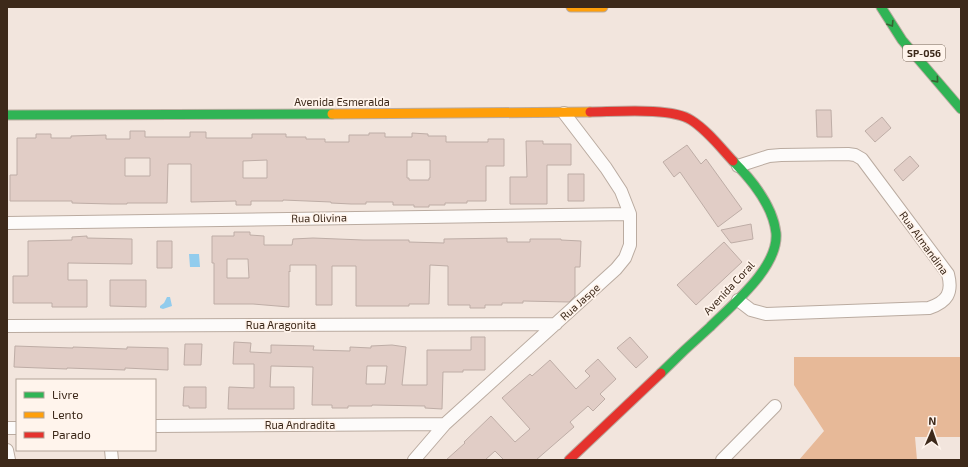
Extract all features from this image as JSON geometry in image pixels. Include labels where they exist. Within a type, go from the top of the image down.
[{"type":"main road","points":[[571,7],[604,7]]},
{"type":"main road","name":"SP-056","points":[[881,7],[902,40],[961,109]]},
{"type":"main road","points":[[892,7],[905,28]]},
{"type":"main road","name":"SP-056","points":[[915,40],[929,60],[950,83]]},
{"type":"main road","name":"Avenida Esmeralda","points":[[7,115],[660,112],[677,114]]},
{"type":"main road","name":"Avenida Coral","points":[[569,460],[738,300],[754,283],[765,268],[773,250],[776,234],[773,218],[768,205],[738,166],[703,129],[690,119],[677,114]]},
{"type":"street","name":"Rua Jaspe","points":[[414,460],[445,424],[616,270],[625,258],[630,245],[630,214],[620,191],[606,168],[564,113]]},
{"type":"street","name":"Rua Almandina","points":[[738,166],[780,154],[855,155],[862,159],[944,268],[948,274],[951,284],[945,300],[938,305],[929,308],[766,314],[751,310],[738,300]]},
{"type":"street","name":"Rua Olivina","points":[[7,223],[630,214]]},
{"type":"street","name":"Rua Aragonita","points":[[7,326],[556,324]]},
{"type":"street","points":[[722,460],[775,406]]},
{"type":"street","name":"Rua Andradita","points":[[156,426],[445,424]]},
{"type":"street","points":[[7,450],[9,460]]},
{"type":"shaded area","points":[[794,357],[961,357],[961,437],[915,437],[917,460],[799,460],[824,431],[794,385]]},
{"type":"water","points":[[189,254],[199,254],[200,267],[190,267]]},
{"type":"water","points":[[167,297],[170,297],[172,306],[163,309],[160,308],[160,306],[164,303]]},
{"type":"building","points":[[816,110],[831,110],[832,137],[817,137]]},
{"type":"building","points":[[882,117],[891,128],[875,142],[865,131]]},
{"type":"building","points":[[130,131],[145,131],[145,137],[190,137],[190,132],[206,132],[206,138],[252,138],[252,134],[286,134],[286,137],[325,139],[325,142],[349,142],[349,135],[369,135],[369,133],[385,133],[385,137],[412,137],[412,133],[428,134],[428,136],[446,136],[446,142],[488,142],[488,139],[504,139],[504,166],[486,166],[486,201],[445,203],[445,205],[429,205],[429,207],[393,205],[393,202],[366,202],[366,204],[351,204],[283,200],[251,201],[251,205],[236,205],[236,201],[191,202],[191,164],[168,164],[167,203],[111,204],[72,203],[72,201],[10,201],[10,175],[17,175],[17,138],[36,138],[36,134],[51,134],[51,138],[106,135],[106,139],[130,139]],"holes":[[[125,158],[150,158],[150,176],[125,176]],[[267,160],[267,178],[243,178],[243,161]],[[407,160],[430,160],[429,180],[409,180],[409,178],[407,178]]]},
{"type":"building","points":[[526,141],[543,141],[543,144],[571,144],[571,165],[547,165],[547,204],[510,204],[510,177],[527,177]]},
{"type":"building","points":[[687,145],[701,164],[706,159],[742,209],[718,227],[680,172],[674,177],[663,162]]},
{"type":"building","points":[[910,156],[919,166],[903,181],[894,170]]},
{"type":"building","points":[[568,174],[584,174],[584,201],[568,201]]},
{"type":"building","points":[[751,224],[753,239],[731,243],[721,230]]},
{"type":"building","points":[[234,232],[250,232],[250,235],[264,236],[264,245],[292,245],[293,239],[313,238],[409,240],[409,242],[444,243],[444,239],[507,238],[507,242],[530,242],[530,239],[561,239],[581,241],[580,267],[575,267],[575,296],[569,302],[523,301],[523,303],[485,305],[485,308],[470,308],[470,305],[448,305],[448,266],[430,265],[429,304],[409,304],[409,306],[356,306],[356,266],[332,266],[332,305],[316,305],[316,265],[290,265],[289,307],[253,304],[214,304],[214,263],[212,263],[212,236],[234,236]],"holes":[[[227,259],[248,259],[249,278],[227,278]]]},
{"type":"building","points":[[87,236],[87,238],[132,239],[132,264],[68,263],[68,280],[87,280],[87,307],[52,307],[52,303],[13,303],[13,276],[28,276],[28,241],[72,240],[72,237]]},
{"type":"building","points":[[157,241],[172,241],[172,268],[157,268]]},
{"type":"building","points":[[724,242],[742,262],[696,305],[677,285]]},
{"type":"building","points":[[110,280],[146,280],[146,307],[110,306]]},
{"type":"building","points":[[471,337],[485,337],[485,370],[443,372],[442,409],[425,408],[425,406],[372,405],[332,408],[332,405],[312,405],[313,367],[271,366],[270,387],[294,387],[294,409],[228,409],[229,387],[254,388],[254,364],[233,364],[234,342],[251,343],[250,352],[271,353],[271,345],[314,346],[313,350],[350,351],[350,347],[371,348],[371,346],[392,345],[406,347],[402,385],[427,385],[427,350],[471,350]],"holes":[[[367,366],[387,366],[385,384],[366,384]]]},
{"type":"building","points":[[630,337],[648,357],[636,368],[617,348]]},
{"type":"building","points":[[185,344],[202,344],[201,365],[184,365]]},
{"type":"building","points":[[15,346],[127,349],[127,347],[168,348],[168,370],[14,367]]},
{"type":"building","points":[[598,359],[616,379],[600,394],[605,399],[593,411],[588,406],[570,422],[574,427],[536,460],[504,460],[495,451],[485,460],[446,460],[491,416],[515,442],[530,429],[502,398],[530,374],[532,376],[550,360],[576,389],[590,376],[585,371]]},
{"type":"building","points":[[184,387],[206,387],[206,408],[189,408],[189,406],[183,406]]},
{"type":"traffic: fast","points":[[881,7],[902,40],[961,109]]},
{"type":"traffic: fast","points":[[7,115],[332,114]]},
{"type":"traffic: fast","points":[[661,373],[741,297],[762,272],[770,259],[775,246],[776,233],[771,213],[754,185],[733,161]]},
{"type":"traffic: slow","points":[[571,7],[603,7]]},
{"type":"traffic: slow","points":[[332,114],[590,112]]},
{"type":"traffic: jam","points":[[590,112],[642,111],[670,113],[682,116],[691,120],[702,129],[733,161]]},
{"type":"traffic: jam","points":[[569,460],[661,373]]}]
